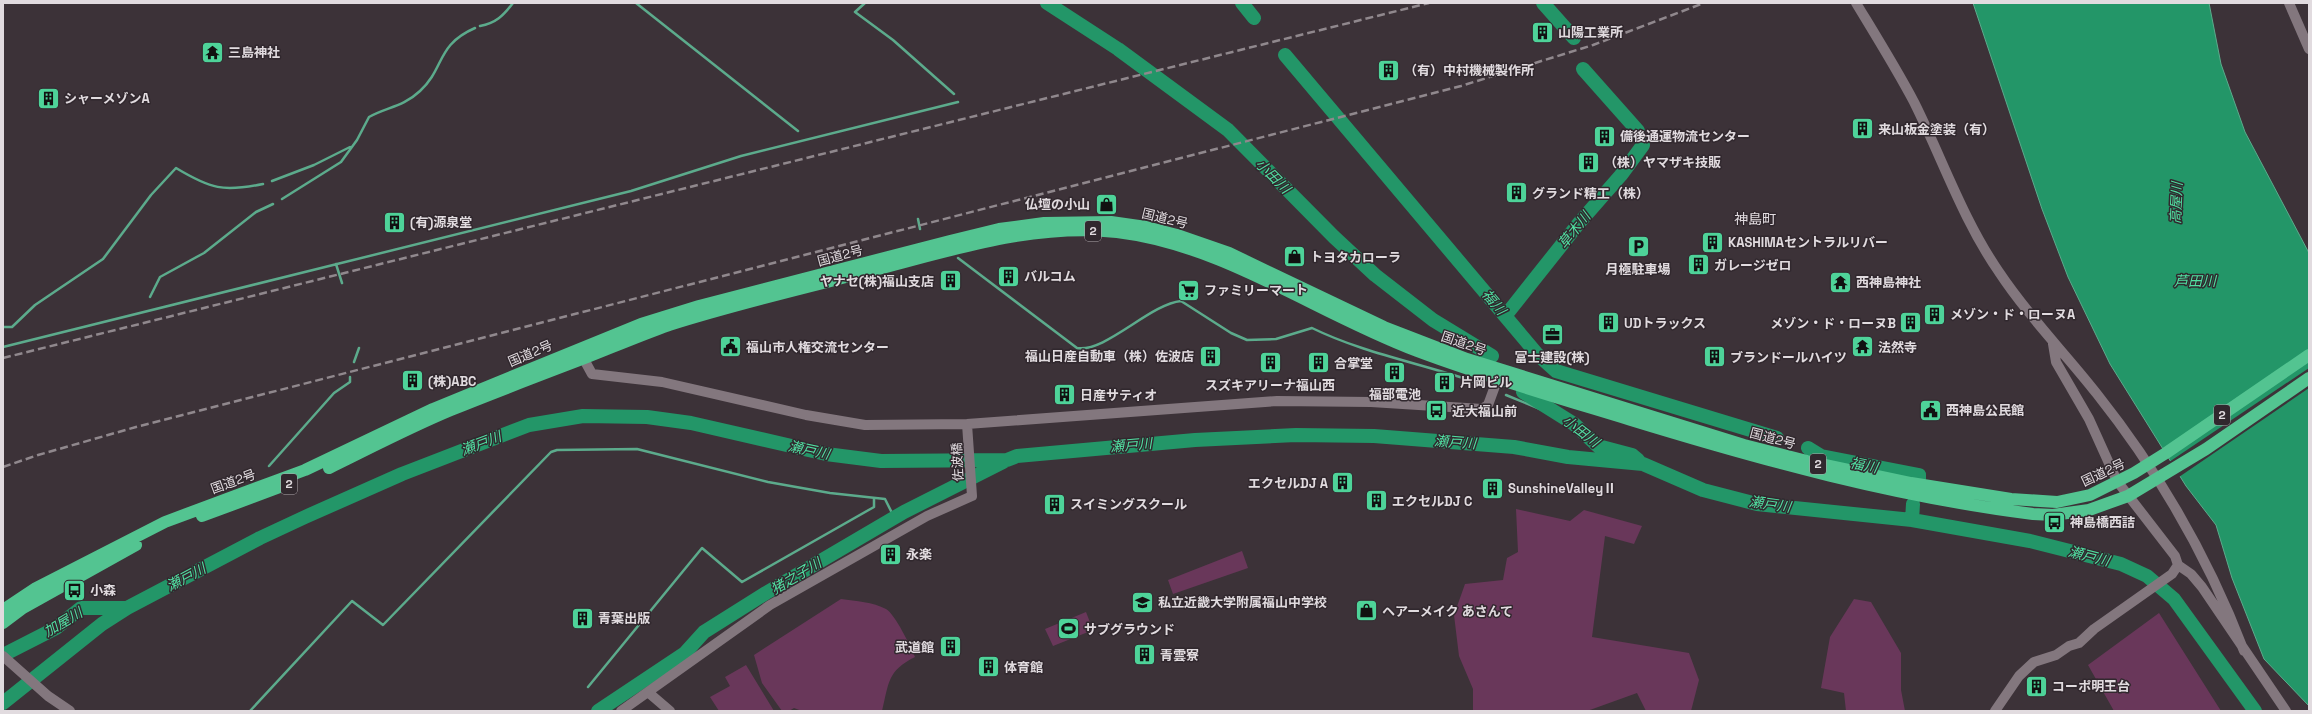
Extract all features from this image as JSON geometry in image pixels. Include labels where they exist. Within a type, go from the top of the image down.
[{"type":"highway","name":"国道2号","points":[[3,623],[23,608],[138,544],[167,531],[317,473],[448,411],[580,354],[641,324],[691,308],[950,240],[999,229],[1044,223],[1078,221],[1111,222],[1146,227],[1211,246],[1421,343],[1504,375],[1746,455],[1800,470],[2006,511],[2040,515],[2072,514],[2108,505],[2144,488],[2206,449],[2309,378]]},
{"type":"highway","name":"国道2号","points":[[3,610],[36,588],[165,522],[305,470],[433,409],[580,354]]},
{"type":"highway","name":"国道2号","points":[[1504,375],[1744,445],[1807,461],[1950,490],[2011,499],[2057,502],[2090,495],[2134,473],[2309,355]]},
{"type":"street","points":[[1856,3],[1913,101],[1955,193],[1983,246],[1999,272],[2053,342],[2097,392],[2169,494],[2201,552],[2244,651]]},
{"type":"street","points":[[2289,3],[2309,49]]},
{"type":"street","points":[[2053,342],[2056,362],[2089,419],[2117,481],[2175,556],[2178,565],[2191,574],[2286,711]]},
{"type":"street","points":[[580,354],[588,370],[598,376],[662,382],[846,422],[886,426],[968,427],[1277,401],[1371,402],[1482,409],[1488,405],[1495,386],[1504,375]]},
{"type":"street","name":"佐波橋","points":[[649,692],[726,634],[770,605],[927,516],[972,496],[968,427]]},
{"type":"street","points":[[1995,711],[2019,676],[2034,662],[2056,655],[2070,646],[2079,643],[2094,629],[2172,574],[2178,565]]},
{"type":"street","points":[[2207,596],[2217,602],[2224,602]]},
{"type":"street","points":[[3,656],[48,696],[70,711]]},
{"type":"street","points":[[621,711],[649,692],[670,711]]},
{"type":"shaded area","points":[[1516,509],[1570,521],[1584,510],[1642,526],[1634,544],[1605,536],[1592,637],[1689,653],[1699,680],[1691,711],[1646,711],[1637,693],[1587,711],[1473,711],[1473,689],[1459,656],[1454,615],[1465,584],[1503,580],[1507,558],[1518,552]]},
{"type":"shaded area","points":[[1242,551],[1248,568],[1173,594],[1168,580]]},
{"type":"shaded area","points":[[841,599],[870,603],[890,612],[915,657],[899,667],[894,673],[888,685],[882,711],[802,711],[794,708],[789,711],[782,711],[762,683],[754,655]]},
{"type":"shaded area","points":[[1854,599],[1871,602],[1901,653],[1901,690],[1905,711],[1846,711],[1844,693],[1821,688],[1830,637]]},
{"type":"shaded area","name":"サブグラウンド","points":[[1086,612],[1093,630],[1053,646],[1045,629]]},
{"type":"shaded area","points":[[2159,613],[2221,711],[2114,711],[2088,665]]},
{"type":"shaded area","points":[[746,665],[774,711],[719,711],[710,697],[730,686],[725,677]]},
{"type":"water","name":"芦田川","points":[[1973,3],[2209,3],[2221,64],[2245,132],[2309,253],[2309,706],[2264,659],[2232,578],[2216,525],[2186,486],[2110,364],[2068,277],[2042,209]]},
{"type":"pier","points":[[2309,368],[2309,388],[2179,477],[2169,462]]},
{"type":"waterway","points":[[480,26],[499,18],[513,3]]},
{"type":"waterway","points":[[636,3],[798,131]]},
{"type":"waterway","points":[[865,3],[855,12],[893,40],[954,94]]},
{"type":"waterway","name":"小田川","points":[[1047,3],[1118,49],[1228,130],[1334,237],[1375,275],[1433,320],[1492,356]]},
{"type":"waterway","name":"福川","points":[[1242,3],[1254,18]]},
{"type":"waterway","name":"草木川","points":[[1543,3],[1574,38]]},
{"type":"waterway","points":[[282,199],[341,162],[357,140],[369,117],[401,104],[420,91],[434,74],[442,57],[453,42],[475,28]]},
{"type":"waterway","name":"福川","points":[[1285,55],[1537,354],[1556,371],[1777,438]]},
{"type":"waterway","name":"草木川","points":[[1583,69],[1638,131]]},
{"type":"waterway","points":[[3,347],[631,191],[741,156],[958,102]]},
{"type":"waterway","name":"草木川","points":[[1506,315],[1579,223],[1621,175],[1643,145]]},
{"type":"waterway","points":[[272,181],[314,165],[350,147]]},
{"type":"waterway","points":[[3,327],[12,327],[35,305],[103,259],[151,195],[176,168],[199,180],[218,187],[237,188],[263,184]]},
{"type":"waterway","points":[[150,297],[160,277],[204,253],[256,212],[273,204]]},
{"type":"waterway","points":[[918,219],[920,229]]},
{"type":"waterway","points":[[958,258],[1077,348],[1088,348],[1101,343],[1156,310],[1169,304],[1181,301],[1231,333],[1247,340],[1276,339],[1312,328],[1374,352],[1481,384]]},
{"type":"waterway","points":[[336,264],[342,283]]},
{"type":"waterway","points":[[354,362],[359,348]]},
{"type":"waterway","points":[[269,466],[334,393],[350,382],[350,377]]},
{"type":"waterway","name":"小田川","points":[[1523,392],[1574,424],[1598,446],[1632,455],[1638,460]]},
{"type":"waterway","points":[[1506,395],[1569,421]]},
{"type":"waterway","name":"瀬戸川","points":[[3,703],[102,624],[127,608],[260,538],[402,474],[529,425],[583,416],[647,417],[691,423],[826,454],[881,461],[1007,460],[1017,456],[1195,440],[1296,435],[1374,436],[1514,447],[1568,457],[1643,464],[1703,490],[1757,504],[1912,520],[2030,541],[2121,564],[2147,576],[2174,599],[2255,711]]},
{"type":"waterway","name":"福川","points":[[1808,448],[1821,456],[1919,475],[1919,479]]},
{"type":"waterway","points":[[250,711],[352,601],[383,625],[551,452],[557,450],[637,449],[768,482],[830,493],[885,499],[894,517]]},
{"type":"waterway","name":"猪之子川","points":[[598,711],[685,653],[704,632],[766,593],[904,512],[1003,462]]},
{"type":"waterway","points":[[588,687],[702,548],[742,582],[874,507],[874,499]]},
{"type":"waterway","name":"福川","points":[[1912,520],[1913,504]]},
{"type":"waterway","name":"加屋川","points":[[3,655],[56,628],[81,608],[127,608]]},
{"type":"railway","points":[[3,358],[1429,3]]},
{"type":"railway","points":[[3,467],[38,455],[136,427],[1461,86],[1593,45],[1704,3]]},
{"type":"place","name":"山陽工業所","points":[[1542,32]]},
{"type":"place","name":"三島神社","points":[[212,52]]},
{"type":"place","name":"（有）中村機械製作所","points":[[1388,70]]},
{"type":"place","name":"シャーメゾンA","points":[[49,98]]},
{"type":"place","name":"来山板金塗装（有）","points":[[1863,129]]},
{"type":"place","name":"備後通運物流センター","points":[[1604,136]]},
{"type":"place","name":"（株）ヤマザキ技販","points":[[1588,162]]},
{"type":"place","name":"グランド精工（株）","points":[[1516,193]]},
{"type":"place","name":"仏壇の小山","points":[[1106,204]]},
{"type":"place","name":"(有)源泉堂","points":[[394,222]]},
{"type":"place","name":"KASHIMAセントラルリバー","points":[[1712,242]]},
{"type":"place","name":"月極駐車場","points":[[1638,247]]},
{"type":"place","name":"トヨタカローラ","points":[[1295,257]]},
{"type":"place","name":"ガレージゼロ","points":[[1698,265]]},
{"type":"place","name":"バルコム","points":[[1009,276]]},
{"type":"place","name":"ヤナセ(株)福山支店","points":[[950,281]]},
{"type":"place","name":"西神島神社","points":[[1840,282]]},
{"type":"place","name":"ファミリーマート","points":[[1188,290]]},
{"type":"place","name":"メゾン・ド・ローヌA","points":[[1935,314]]},
{"type":"place","name":"UDトラックス","points":[[1608,323]]},
{"type":"place","name":"メゾン・ド・ローヌB","points":[[1911,323]]},
{"type":"place","name":"富士建設(株)","points":[[1552,335]]},
{"type":"place","name":"福山市人権交流センター","points":[[731,347]]},
{"type":"place","name":"法然寺","points":[[1863,347]]},
{"type":"place","name":"福山日産自動車（株）佐波店","points":[[1210,356]]},
{"type":"place","name":"ブランドールハイツ","points":[[1715,357]]},
{"type":"place","name":"スズキアリーナ福山西","points":[[1270,363]]},
{"type":"place","name":"合掌堂","points":[[1319,363]]},
{"type":"place","name":"福部電池","points":[[1395,372]]},
{"type":"place","name":"(株)ABC","points":[[412,381]]},
{"type":"place","name":"片岡ビル","points":[[1445,382]]},
{"type":"place","name":"日産サティオ","points":[[1065,395]]},
{"type":"place","name":"西神島公民館","points":[[1931,410]]},
{"type":"place","name":"近大福山前","points":[[1437,411]]},
{"type":"place","name":"エクセルDJ A","points":[[1343,483]]},
{"type":"place","name":"SunshineValleyⅡ","points":[[1493,488]]},
{"type":"place","name":"エクセルDJ C","points":[[1377,501]]},
{"type":"place","name":"スイミングスクール","points":[[1055,504]]},
{"type":"place","name":"神島橋西詰","points":[[2055,522]]},
{"type":"place","name":"永楽","points":[[890,554]]},
{"type":"place","name":"小森","points":[[74,590]]},
{"type":"place","name":"私立近畿大学附属福山中学校","points":[[1142,602]]},
{"type":"place","name":"ヘアーメイク あさんて","points":[[1366,611]]},
{"type":"place","name":"青葉出版","points":[[583,618]]},
{"type":"place","name":"サブグラウンド","points":[[1069,629]]},
{"type":"place","name":"武道館","points":[[950,647]]},
{"type":"place","name":"青雲寮","points":[[1144,655]]},
{"type":"place","name":"体育館","points":[[988,667]]},
{"type":"place","name":"コーポ明王台","points":[[2037,686]]},
{"type":"district","name":"神島町","points":[[1755,219]]},
{"type":"water label","name":"高屋川","points":[[2176,203]]}]
